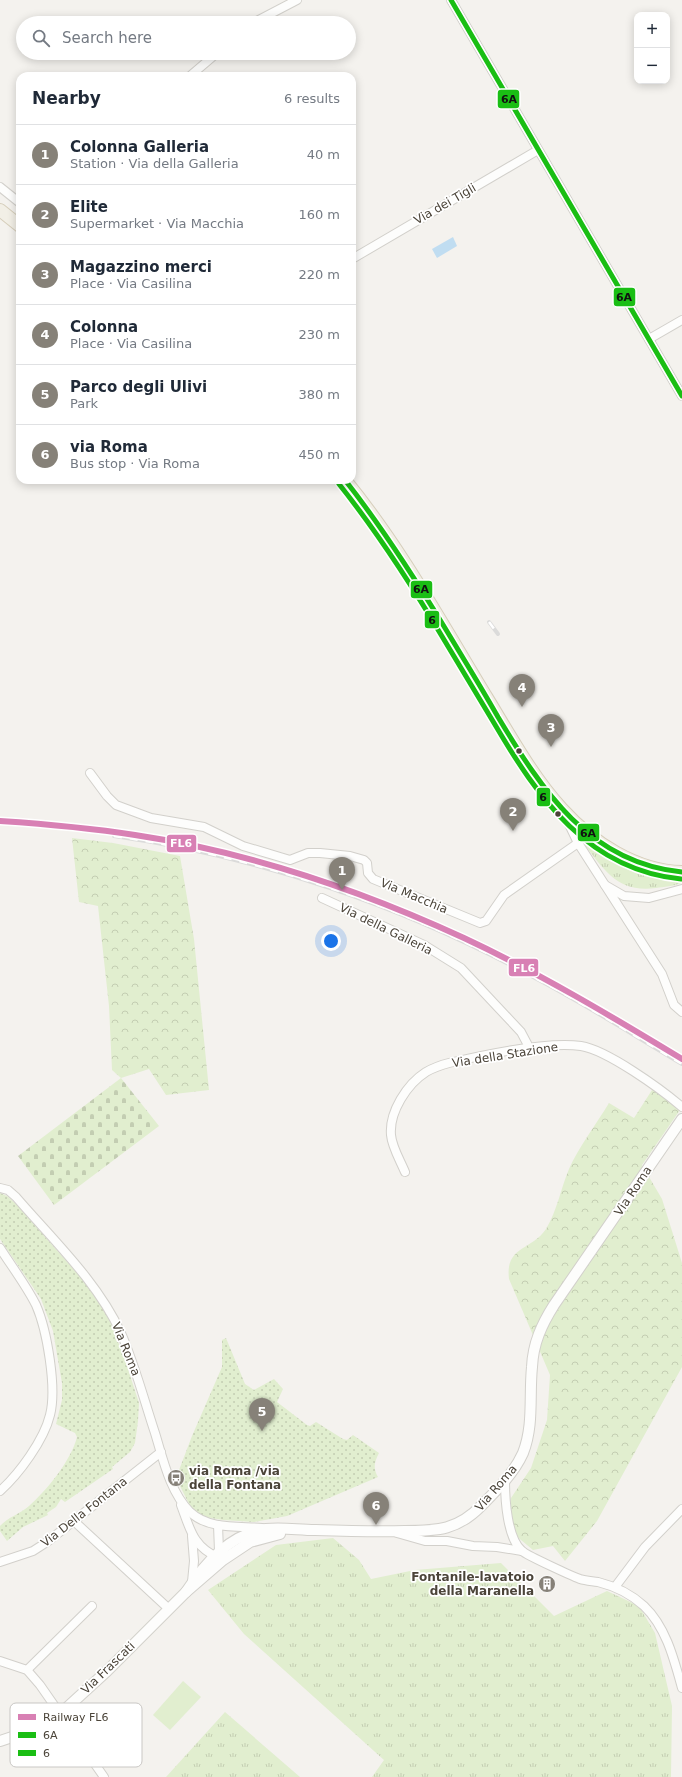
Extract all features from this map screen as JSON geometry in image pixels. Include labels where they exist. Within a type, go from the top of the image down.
[{"type":"main road","points":[[0,210],[16,223]]},
{"type":"main road","points":[[348,484],[359,497],[412,574],[520,752],[562,809],[591,834],[632,861],[661,870],[682,872]]},
{"type":"street","points":[[267,16],[298,0]]},
{"type":"street","points":[[451,0],[682,396]]},
{"type":"street","points":[[195,72],[209,60]]},
{"type":"street","name":"Via dei Tigli","points":[[356,257],[538,150]]},
{"type":"street","points":[[0,188],[16,200]]},
{"type":"street","points":[[649,340],[682,320]]},
{"type":"street","name":"Via Macchia","points":[[90,773],[107,796],[122,808],[151,818],[204,827],[243,846],[290,860],[308,853],[357,857],[367,863],[368,873],[372,879],[480,923],[486,921],[504,895],[578,843]]},
{"type":"street","points":[[562,809],[578,843],[662,974],[674,1005],[682,1012]]},
{"type":"street","points":[[604,885],[624,896],[649,898],[682,889]]},
{"type":"street","name":"Via della Galleria","points":[[322,898],[424,945],[461,968],[521,1032],[530,1049]]},
{"type":"street","name":"Via della Stazione","points":[[405,1172],[392,1140],[391,1128],[398,1106],[406,1092],[419,1077],[436,1067],[449,1063],[530,1049],[558,1046],[581,1046],[599,1051],[663,1091],[682,1107]]},
{"type":"street","name":"Via Roma","points":[[186,1592],[192,1583],[219,1556],[248,1535],[257,1531],[275,1529],[394,1532],[434,1530],[460,1523],[472,1515],[505,1481],[519,1460],[528,1435],[531,1414],[533,1357],[541,1328],[554,1305],[682,1119]]},
{"type":"street","name":"Via Roma","points":[[0,1188],[8,1190],[16,1197],[88,1279],[101,1296],[130,1354],[161,1452],[178,1497],[188,1510],[197,1518],[218,1525]]},
{"type":"street","points":[[0,1248],[31,1295],[40,1317],[49,1356],[52,1398],[49,1420],[41,1437],[15,1476],[0,1490]]},
{"type":"street","name":"Via Della Fontana","points":[[0,1562],[33,1551],[47,1542],[75,1522],[161,1452]]},
{"type":"street","points":[[505,1481],[506,1504],[510,1525],[522,1551]]},
{"type":"street","points":[[178,1497],[192,1533],[201,1547],[219,1556]]},
{"type":"street","points":[[615,1588],[645,1547],[682,1509]]},
{"type":"street","points":[[75,1522],[169,1609]]},
{"type":"street","points":[[219,1556],[218,1525],[275,1529]]},
{"type":"street","points":[[186,1592],[219,1556],[256,1540],[281,1533],[309,1530]]},
{"type":"street","points":[[394,1532],[425,1541],[447,1541],[473,1546],[497,1547],[522,1551],[580,1579],[615,1588],[644,1605],[655,1619],[674,1660],[682,1688]]},
{"type":"street","points":[[192,1533],[194,1561],[192,1583]]},
{"type":"street","name":"Via Frascati","points":[[72,1703],[107,1671],[186,1592]]},
{"type":"street","points":[[26,1670],[92,1606]]},
{"type":"street","points":[[0,1661],[26,1670],[40,1685],[52,1703]]},
{"type":"street","name":"Via Frascati","points":[[0,1740],[10,1737]]},
{"type":"street","points":[[97,1767],[104,1777]]},
{"type":"green space","points":[[585,837],[625,864],[655,876],[680,880],[681,883],[666,887],[643,889],[622,883],[614,878],[599,863],[584,844],[582,839]]},
{"type":"green space","points":[[72,838],[113,843],[180,856],[194,939],[209,1090],[166,1095],[149,1069],[121,1078],[112,1070],[109,1006],[98,906],[79,902]]},
{"type":"green space","points":[[121,1078],[159,1126],[54,1205],[18,1156]]},
{"type":"green space","points":[[652,1090],[664,1095],[680,1110],[642,1165],[662,1199],[682,1263],[682,1367],[597,1521],[565,1561],[553,1546],[533,1550],[515,1535],[509,1509],[511,1498],[531,1468],[547,1420],[550,1375],[509,1279],[509,1268],[511,1260],[515,1254],[540,1236],[546,1229],[553,1215],[566,1176],[573,1161],[582,1144],[609,1103],[634,1118]]},
{"type":"green space","points":[[0,1193],[7,1196],[16,1204],[85,1282],[108,1316],[124,1357],[139,1403],[135,1443],[130,1452],[112,1467],[113,1469],[65,1502],[61,1499],[56,1507],[47,1513],[48,1515],[23,1527],[7,1541],[0,1531],[0,1526],[29,1506],[50,1484],[64,1465],[77,1437],[75,1433],[56,1424],[62,1400],[62,1383],[53,1331],[41,1299],[0,1239]]},
{"type":"green space","points":[[226,1338],[245,1384],[254,1390],[274,1379],[283,1389],[277,1402],[307,1425],[310,1426],[316,1422],[347,1440],[353,1435],[379,1453],[375,1465],[375,1471],[378,1477],[287,1516],[254,1522],[205,1517],[192,1510],[176,1478],[192,1436],[222,1367],[222,1340]]},
{"type":"green space","points":[[333,1538],[359,1560],[371,1579],[415,1570],[501,1563],[554,1616],[607,1591],[639,1606],[655,1633],[672,1706],[671,1777],[372,1777],[384,1760],[244,1634],[208,1590],[276,1545]]},
{"type":"green space","points":[[183,1681],[201,1697],[170,1730],[153,1715]]},
{"type":"green space","points":[[225,1712],[300,1777],[166,1777]]},
{"type":"water","points":[[453,237],[457,246],[437,258],[432,249]]},
{"type":"railway","points":[[489,622],[498,634]]},
{"type":"railway","points":[[114,836],[169,845],[278,871],[383,907],[486,952],[591,1009],[682,1064]]},
{"type":"rail line","name":"FL6","points":[[0,821],[101,830],[177,842],[261,862],[344,889],[425,920],[492,951],[629,1027],[682,1059]]},
{"type":"transit line","name":"6A","points":[[451,0],[682,396]]},
{"type":"transit line","name":"6","points":[[339,484],[381,540],[406,578],[511,751],[548,803],[569,826],[593,845],[619,861],[648,873],[681,879]]},
{"type":"transit line","name":"6A","points":[[348,484],[385,534],[445,628],[532,771],[551,796],[572,818],[595,838],[620,854],[649,866],[682,872]]},
{"type":"place","name":"Colonna","points":[[522,707]]},
{"type":"place","name":"Magazzino merci","points":[[551,747]]},
{"type":"place","name":"Elite","points":[[513,831]]},
{"type":"place","name":"Colonna Galleria","points":[[342,890]]},
{"type":"place","name":"Parco degli Ulivi","points":[[262,1431]]},
{"type":"place","name":"via Roma /via della Fontana","points":[[176,1478]]},
{"type":"place","name":"via Roma","points":[[376,1525]]},
{"type":"place","name":"Fontanile-lavatoio della Maranella","points":[[547,1584]]}]
